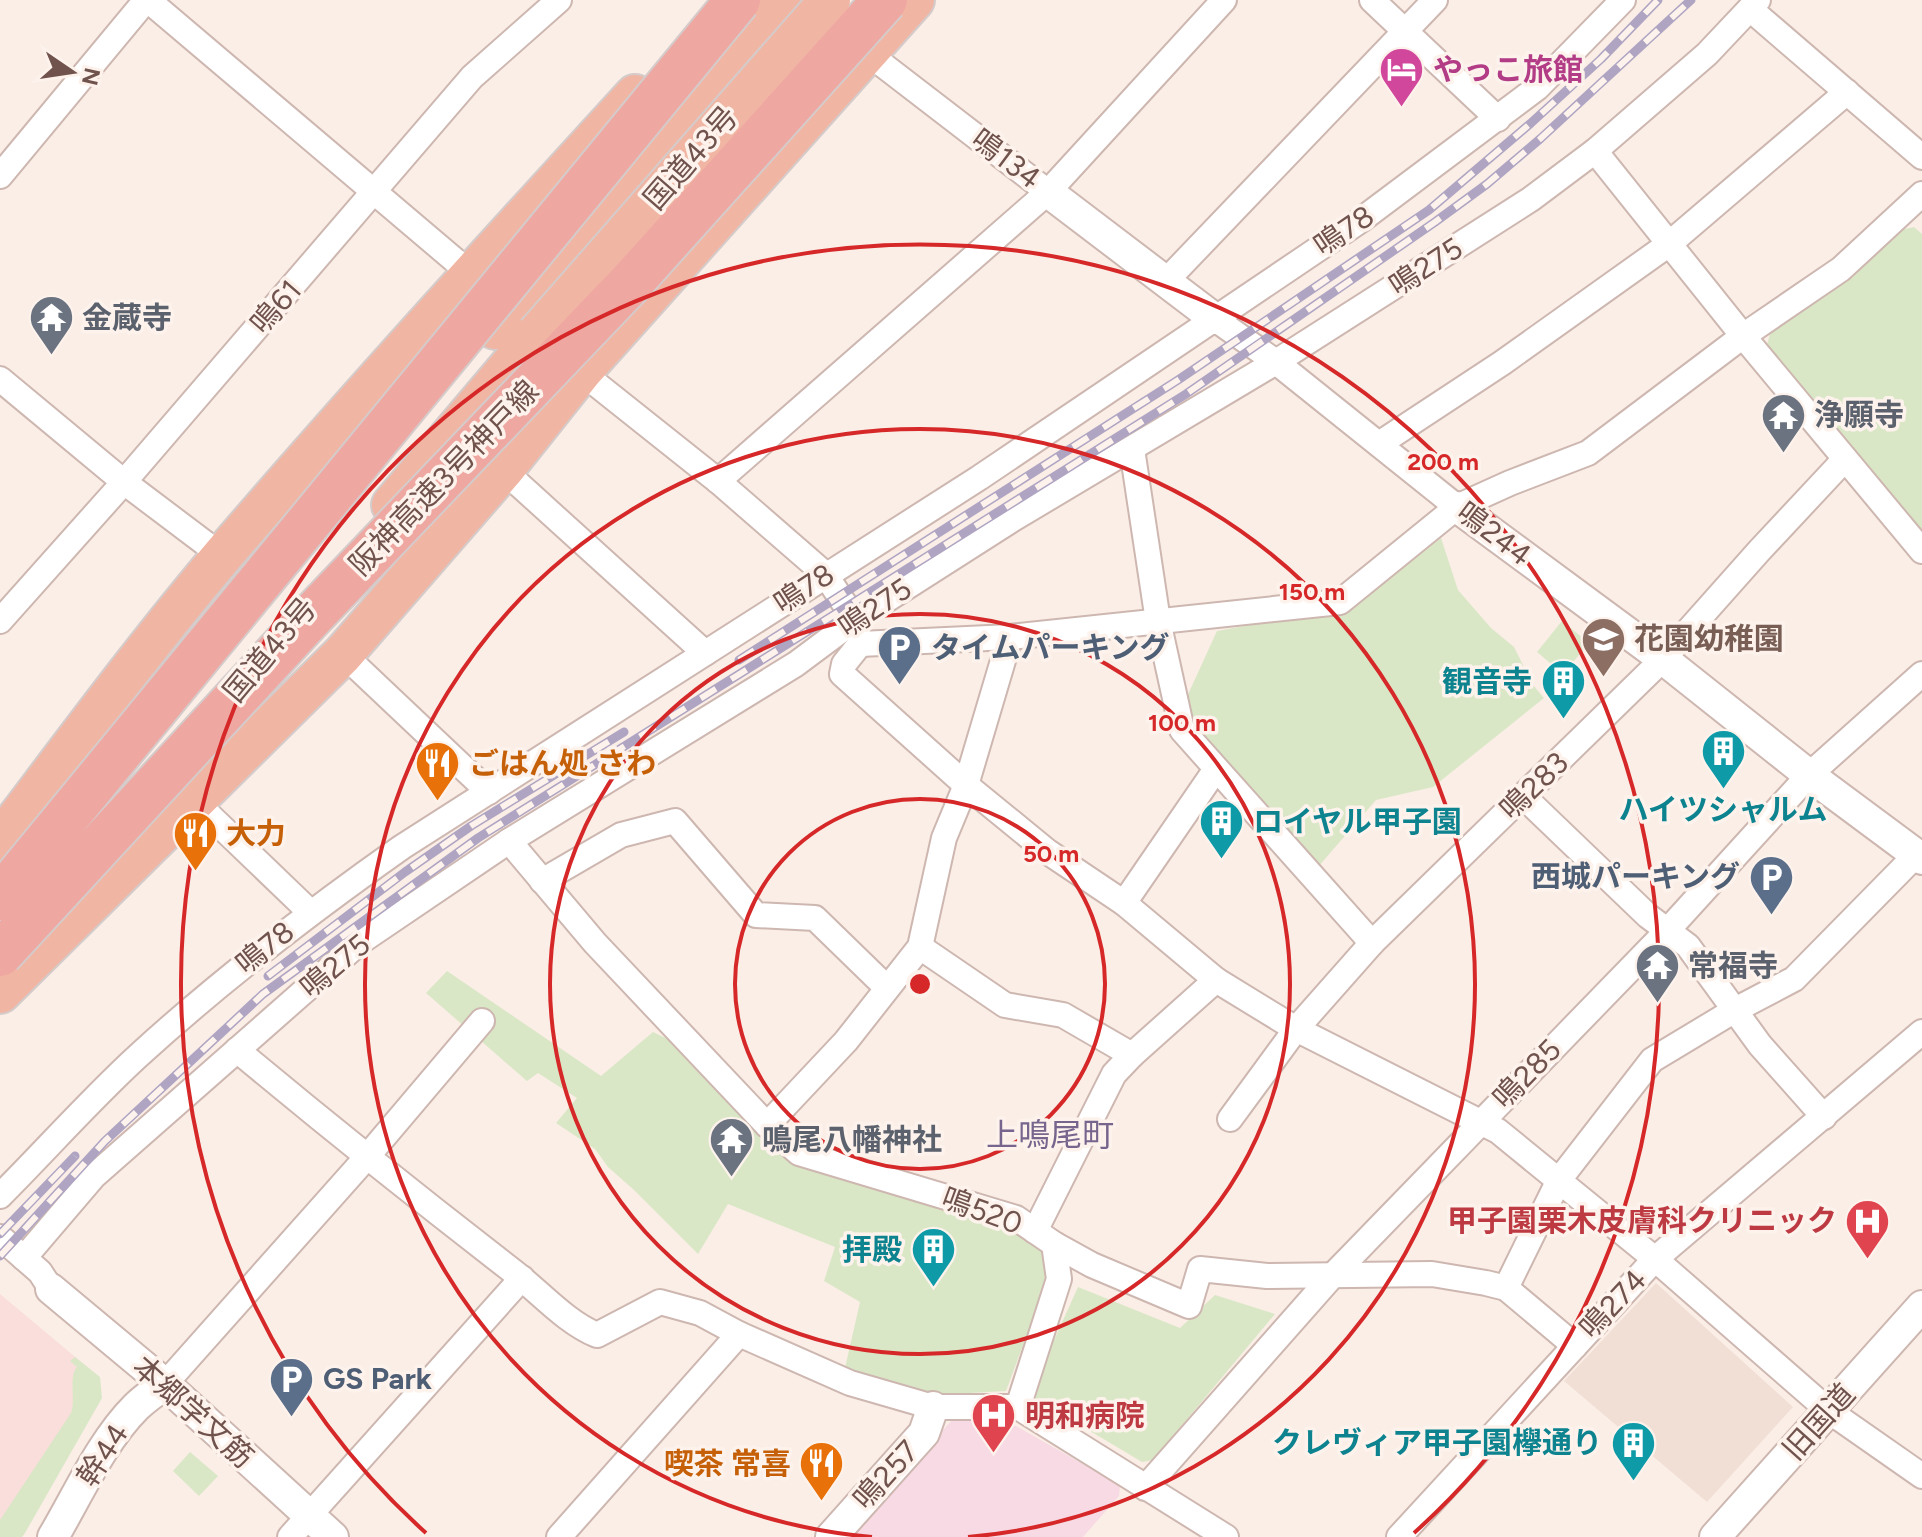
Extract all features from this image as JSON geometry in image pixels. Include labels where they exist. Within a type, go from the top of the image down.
[{"type":"highway","points":[[0,841],[222,556],[471,274],[722,0]]},
{"type":"highway","points":[[0,898],[738,0]]},
{"type":"highway","name":"国道43号","points":[[0,980],[294,619],[525,321],[781,0]]},
{"type":"highway","name":"国道43号","points":[[0,885],[264,594],[830,0]]},
{"type":"highway","name":"阪神高速3号神戸線","points":[[0,954],[307,621],[635,278],[885,0]]},
{"type":"highway","points":[[0,993],[343,654],[503,470],[581,372],[914,0]]},
{"type":"street","points":[[0,176],[147,0],[471,274]]},
{"type":"street","name":"鳴61","points":[[4,609],[124,482],[472,77],[559,0]]},
{"type":"street","name":"鳴134","points":[[797,0],[1215,319]]},
{"type":"street","points":[[718,481],[1048,192],[1224,0]]},
{"type":"street","points":[[1372,0],[1498,119]]},
{"type":"street","points":[[1165,282],[1435,0]]},
{"type":"street","name":"鳴78","points":[[0,1196],[137,1057],[310,912],[402,847],[979,478],[1361,220],[1537,88],[1623,0]]},
{"type":"street","points":[[1754,4],[1847,92],[1922,157]]},
{"type":"street","name":"鳴275","points":[[12,1259],[94,1176],[360,942],[509,841],[796,664],[858,632],[1013,519],[1276,362],[1531,199],[1595,151],[1707,54],[1754,4]]},
{"type":"street","points":[[1379,444],[1502,363],[1669,244],[1847,92]]},
{"type":"street","points":[[1595,151],[1743,336],[1922,551]]},
{"type":"street","points":[[858,632],[1010,637],[1340,602],[1457,507],[1588,453],[1743,336],[1841,269],[1918,205]]},
{"type":"street","name":"鳴244","points":[[1215,319],[1276,362],[1457,507],[1663,659],[1809,775],[1919,857]]},
{"type":"street","points":[[581,372],[718,481],[825,574],[858,632]]},
{"type":"street","points":[[0,379],[124,482],[222,556]]},
{"type":"street","points":[[1132,449],[1158,621],[1182,730],[1372,943]]},
{"type":"street","name":"鳴283","points":[[1230,1119],[1296,1029],[1372,943],[1663,659],[1845,459]]},
{"type":"street","points":[[503,470],[705,653]]},
{"type":"street","points":[[858,632],[842,674],[966,785],[1048,852],[1124,903],[1216,980],[1296,1029],[1498,1131],[1655,1259],[1829,1411],[1922,1476]]},
{"type":"street","points":[[767,1125],[846,1041],[920,947],[944,838],[966,785],[1010,637]]},
{"type":"street","points":[[343,654],[489,792]]},
{"type":"street","name":"鳴285","points":[[1145,1488],[1333,1275],[1667,931],[1809,775],[1922,674]]},
{"type":"street","points":[[1124,903],[1216,769]]},
{"type":"street","points":[[1524,797],[1667,931],[1688,946],[1760,1045],[1824,1117]]},
{"type":"street","points":[[209,815],[310,912]]},
{"type":"street","points":[[542,881],[621,835],[675,821],[756,915],[815,918],[887,988]]},
{"type":"street","name":"鳴520","points":[[509,841],[595,943],[767,1125],[799,1153],[1016,1218],[1092,1265],[1189,1306],[1200,1269],[1267,1276],[1432,1274],[1506,1288],[1575,1346]]},
{"type":"street","points":[[1506,1288],[1559,1180],[1652,1060],[1794,979],[1919,857]]},
{"type":"street","points":[[920,947],[1005,1005],[1063,1015],[1132,1055]]},
{"type":"street","points":[[1018,1407],[1059,1279],[1044,1238],[1114,1074],[1216,980]]},
{"type":"street","points":[[165,1384],[366,1158],[482,1021]]},
{"type":"street","name":"鳴274","points":[[1399,1537],[1655,1259],[1922,1032]]},
{"type":"street","points":[[237,1050],[366,1158],[585,1330],[597,1335],[660,1302],[700,1313],[739,1334],[850,1383],[933,1407],[1018,1407],[1226,1537]]},
{"type":"street","name":"本郷学文筋","points":[[0,1237],[12,1259],[31,1282],[51,1289],[165,1384],[299,1527],[333,1537]]},
{"type":"street","points":[[299,1527],[522,1278]]},
{"type":"street","name":"旧国道","points":[[1715,1537],[1922,1306]]},
{"type":"street","points":[[559,1537],[739,1334]]},
{"type":"street","name":"幹44","points":[[53,1537],[125,1420],[137,1405],[165,1384]]},
{"type":"street","name":"鳴257","points":[[831,1537],[924,1433],[933,1407]]},
{"type":"shaded area","points":[[1656,1283],[1793,1407],[1707,1502],[1564,1381]]},
{"type":"shaded area","points":[[0,1294],[99,1377],[22,1537],[0,1537]]},
{"type":"shaded area","name":"明和病院","points":[[953,1419],[1016,1426],[1120,1485],[1119,1496],[1083,1537],[848,1537]]},
{"type":"green space","points":[[1914,227],[1922,234],[1922,535],[1766,349],[1771,329],[1853,277],[1900,230]]},
{"type":"green space","points":[[1441,538],[1458,590],[1491,628],[1514,647],[1533,685],[1544,698],[1433,787],[1376,800],[1318,867],[1190,723],[1185,701],[1217,631],[1355,606]]},
{"type":"green space","points":[[1562,621],[1589,643],[1563,674],[1537,652]]},
{"type":"green space","name":"鳴尾八幡神社","points":[[447,971],[601,1076],[653,1032],[678,1044],[796,1166],[1012,1227],[1045,1251],[1049,1275],[1006,1391],[932,1395],[845,1368],[860,1302],[824,1281],[835,1247],[728,1204],[698,1254],[608,1167],[595,1149],[556,1123],[577,1098],[538,1073],[527,1081],[426,993]]},
{"type":"green space","points":[[1078,1287],[1180,1328],[1215,1295],[1275,1314],[1153,1460],[1142,1462],[1033,1397],[1032,1389]]},
{"type":"green space","points":[[75,1357],[100,1377],[102,1398],[25,1533],[22,1537],[0,1537],[0,1520],[71,1413],[73,1376],[77,1367],[70,1361]]},
{"type":"green space","points":[[190,1452],[218,1476],[199,1496],[173,1471]]},
{"type":"railway","points":[[739,660],[1178,380],[1429,210],[1601,59],[1658,0]]},
{"type":"railway","points":[[0,1256],[105,1141],[263,994],[478,838],[1186,394],[1435,222],[1487,184],[1540,139],[1691,0]]},
{"type":"railway","points":[[268,976],[471,826],[624,732]]},
{"type":"railway","points":[[0,1234],[75,1156]]},
{"type":"place","name":"やっこ旅館","points":[[1402,109]]},
{"type":"place","name":"金蔵寺","points":[[51,357]]},
{"type":"place","name":"浄願寺","points":[[1783,454]]},
{"type":"place","name":"花園幼稚園","points":[[1603,678]]},
{"type":"place","name":"タイムパーキング","points":[[900,687]]},
{"type":"place","name":"観音寺","points":[[1563,721]]},
{"type":"place","name":"ハイツシャルム","points":[[1723,791]]},
{"type":"place","name":"ごはん処 さわ","points":[[438,803]]},
{"type":"place","name":"ロイヤル甲子園","points":[[1222,861]]},
{"type":"place","name":"大力","points":[[195,873]]},
{"type":"place","name":"西城パーキング","points":[[1771,916]]},
{"type":"place","name":"常福寺","points":[[1657,1005]]},
{"type":"place","name":"鳴尾八幡神社","points":[[731,1179]]},
{"type":"place","name":"甲子園栗木皮膚科クリニック","points":[[1868,1260]]},
{"type":"place","name":"拝殿","points":[[933,1289]]},
{"type":"place","name":"GS Park","points":[[292,1418]]},
{"type":"place","name":"明和病院","points":[[994,1455]]},
{"type":"place","name":"クレヴィア甲子園欅通り","points":[[1633,1482]]},
{"type":"place","name":"喫茶 常喜","points":[[822,1503]]},
{"type":"district","name":"上鳴尾町","points":[[1050,1135]]}]
